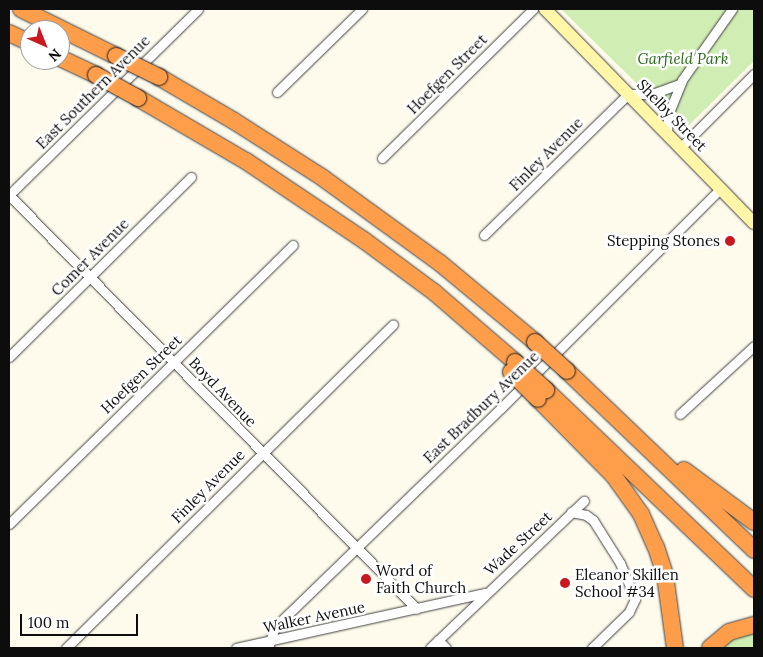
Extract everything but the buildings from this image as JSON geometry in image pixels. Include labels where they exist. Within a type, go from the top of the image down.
[{"type":"highway","points":[[21,9],[159,77],[234,121],[311,170],[440,263],[567,371],[754,550]]},
{"type":"highway","points":[[70,63],[138,98],[255,167],[371,245],[434,292],[754,589]]},
{"type":"highway","points":[[542,394],[614,476],[641,514],[656,547],[665,575],[675,648]]},
{"type":"highway","points":[[592,394],[688,473],[754,522]]},
{"type":"highway","points":[[710,648],[729,632],[754,625]]},
{"type":"main road","name":"Shelby Street","points":[[545,9],[754,223]]},
{"type":"street","name":"East Southern Avenue","points":[[9,195],[198,9]]},
{"type":"street","points":[[277,92],[362,9]]},
{"type":"street","name":"Hoefgen Street","points":[[382,158],[533,9]]},
{"type":"street","points":[[667,133],[668,115],[680,84],[732,9]]},
{"type":"street","points":[[680,148],[754,74]]},
{"type":"street","points":[[628,94],[652,94],[680,84]]},
{"type":"street","name":"Finley Avenue","points":[[484,235],[628,94]]},
{"type":"street","name":"Comer Avenue","points":[[9,357],[191,177]]},
{"type":"street","name":"East Bradbury Avenue","points":[[269,644],[280,622],[508,401],[720,188]]},
{"type":"street","name":"Boyd Avenue","points":[[9,195],[417,609]]},
{"type":"street","name":"Hoefgen Street","points":[[9,524],[293,245]]},
{"type":"street","name":"Finley Avenue","points":[[66,648],[393,324]]},
{"type":"street","points":[[680,414],[754,346]]},
{"type":"street","name":"Wade Street","points":[[430,648],[584,501]]},
{"type":"street","points":[[571,512],[586,515],[593,520],[615,554],[635,599],[629,612],[592,648]]},
{"type":"street","name":"Walker Avenue","points":[[236,648],[269,644],[485,594]]},
{"type":"street","points":[[438,640],[446,648]]},
{"type":"green space","name":"Garfield Park","points":[[561,9],[754,9],[754,61],[684,130]]},
{"type":"green space","points":[[754,633],[754,648],[718,648],[723,642]]},
{"type":"place","name":"Stepping Stones","points":[[730,241]]},
{"type":"place","name":"Word of Faith Church","points":[[366,579]]},
{"type":"place","name":"Eleanor Skillen School #34","points":[[565,583]]}]
